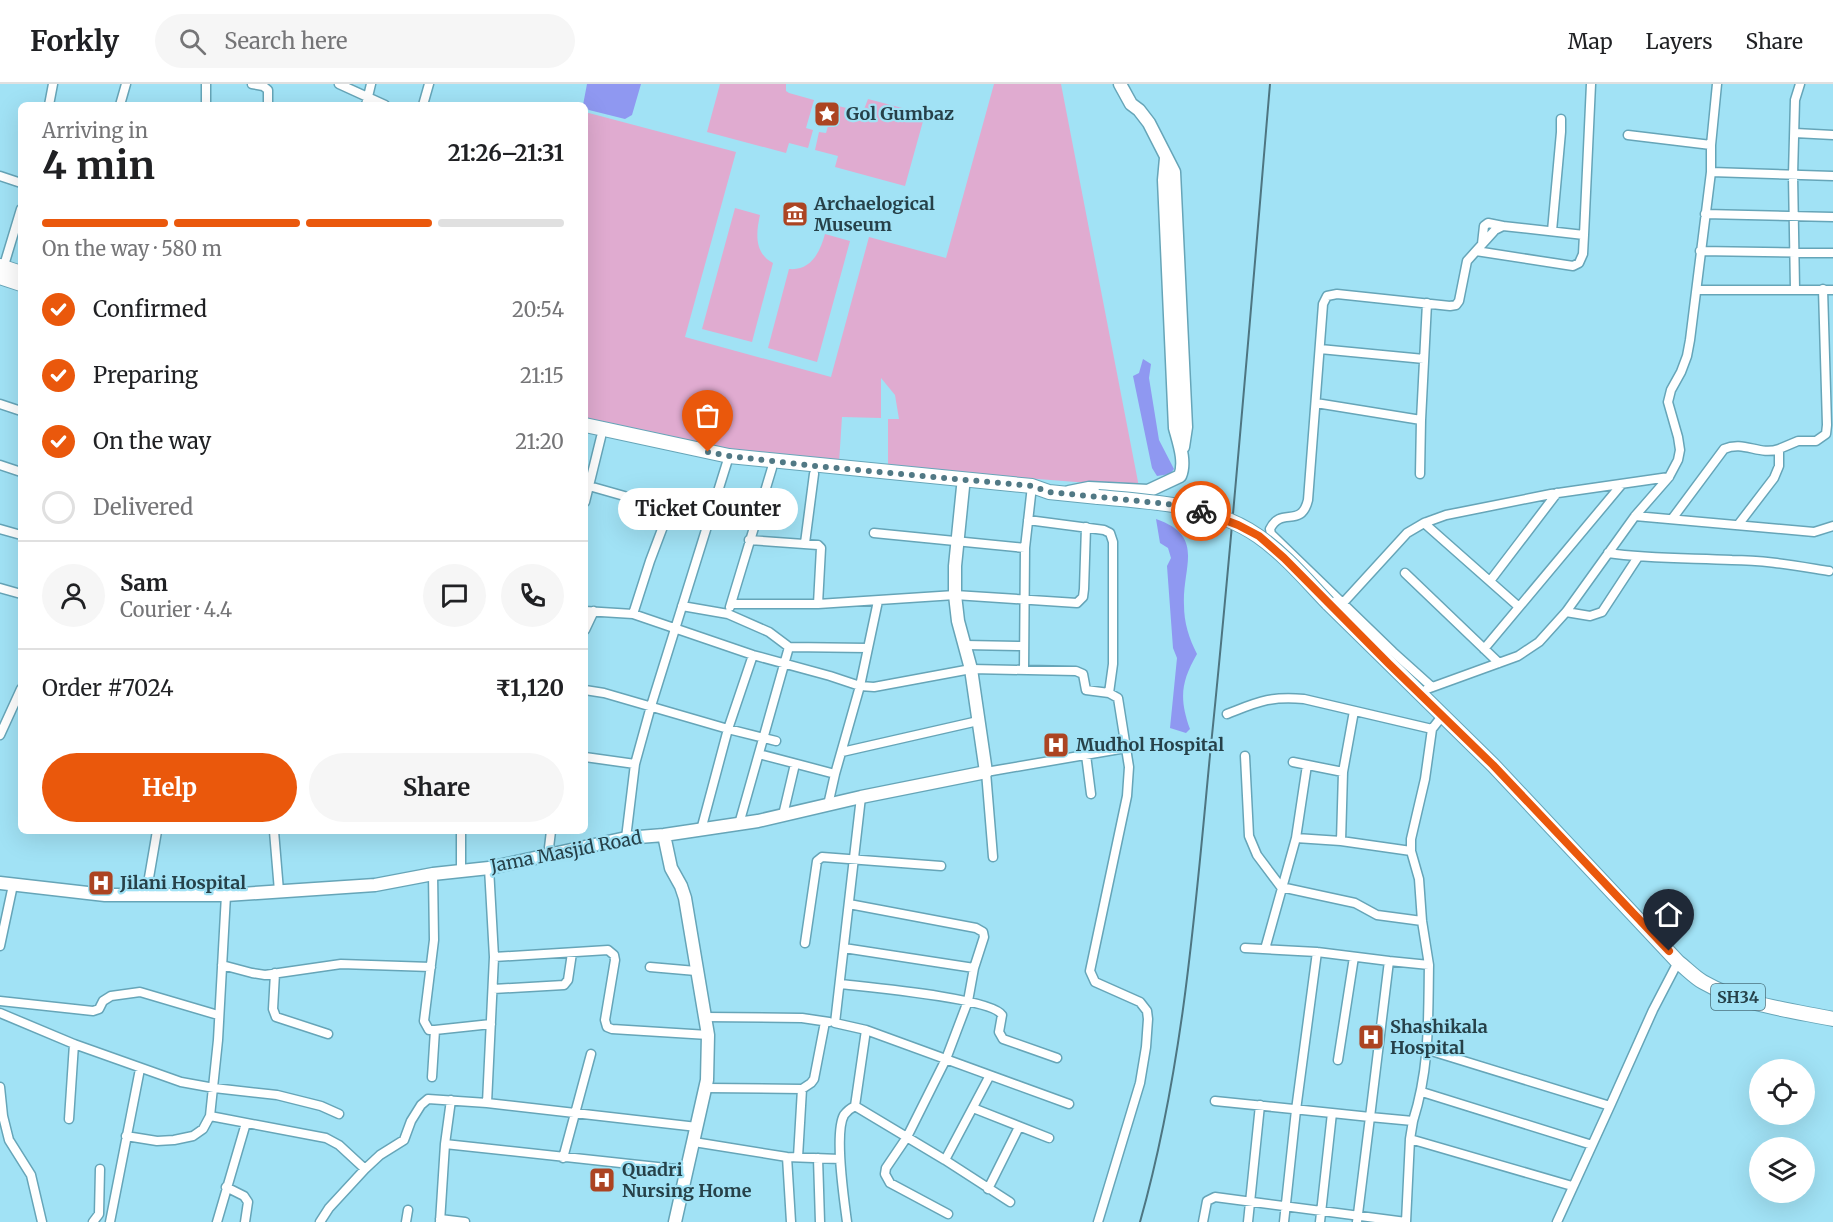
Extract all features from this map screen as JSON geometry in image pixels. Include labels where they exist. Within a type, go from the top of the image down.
[{"type":"main road","points":[[1,273],[18,273]]},
{"type":"main road","points":[[1,273],[18,282]]},
{"type":"main road","name":"SH34","points":[[588,426],[728,460],[1168,504],[1205,512],[1238,525],[1259,536],[1284,558],[1443,715],[1678,962],[1701,981],[1727,994],[1758,1004],[1833,1018]]},
{"type":"main road","name":"SH34","points":[[588,434],[814,474],[963,488],[1031,490]]},
{"type":"street","points":[[49,102],[53,84]]},
{"type":"street","points":[[121,102],[126,84]]},
{"type":"street","points":[[206,84],[206,102]]},
{"type":"street","points":[[252,84],[263,86],[268,90],[267,102]]},
{"type":"street","points":[[339,84],[366,101],[371,84]]},
{"type":"street","points":[[424,102],[429,84]]},
{"type":"street","points":[[1065,493],[1089,488],[1148,491],[1180,476],[1183,468],[1182,456],[1186,427],[1174,172],[1149,123],[1139,110],[1131,105],[1120,84]]},
{"type":"street","points":[[1476,251],[1574,266],[1582,259],[1591,84]]},
{"type":"street","points":[[1418,692],[1518,656],[1539,642],[1566,612],[1635,516],[1669,477],[1678,460],[1680,450],[1678,437],[1668,402],[1671,390],[1687,356],[1697,290],[1717,84]]},
{"type":"street","points":[[1795,289],[1793,175],[1795,100],[1800,84]]},
{"type":"street","points":[[1552,231],[1562,132],[1561,118]]},
{"type":"street","points":[[1795,133],[1833,135]]},
{"type":"street","points":[[1628,135],[1711,145]]},
{"type":"street","points":[[1710,172],[1833,176]]},
{"type":"street","points":[[0,176],[18,182]]},
{"type":"street","points":[[1705,214],[1833,217]]},
{"type":"street","points":[[1,273],[18,219]]},
{"type":"street","points":[[1432,687],[1271,534],[1270,530],[1276,521],[1301,515],[1305,511],[1308,500],[1323,304],[1327,296],[1336,294],[1456,305],[1459,301],[1467,261],[1495,230],[1503,226],[1584,235]]},
{"type":"street","points":[[1482,244],[1487,253]]},
{"type":"street","points":[[1700,251],[1833,253]]},
{"type":"street","points":[[1672,519],[1724,449],[1737,445],[1760,452],[1771,452],[1798,441],[1816,441],[1826,434],[1823,289]]},
{"type":"street","points":[[1697,290],[1833,290]]},
{"type":"street","points":[[1420,474],[1427,303]]},
{"type":"street","points":[[1320,349],[1424,359]]},
{"type":"street","points":[[1316,403],[1421,420]]},
{"type":"street","points":[[0,404],[18,410]]},
{"type":"street","points":[[588,490],[601,437]]},
{"type":"street","points":[[1738,525],[1774,478],[1779,466],[1779,449]]},
{"type":"street","points":[[626,838],[635,764],[728,460]]},
{"type":"street","points":[[0,465],[18,471]]},
{"type":"street","points":[[730,609],[748,540],[772,468]]},
{"type":"street","points":[[805,543],[814,474]]},
{"type":"street","points":[[1343,603],[1407,533],[1424,523],[1446,515],[1557,493],[1669,477]]},
{"type":"street","points":[[1484,649],[1622,483]]},
{"type":"street","points":[[589,486],[710,520]]},
{"type":"street","points":[[963,488],[957,541],[955,595],[958,621],[971,669],[986,772],[993,857]]},
{"type":"street","points":[[1024,670],[1025,548],[1031,490]]},
{"type":"street","points":[[1490,580],[1557,493]]},
{"type":"street","points":[[633,614],[669,508]]},
{"type":"street","points":[[1635,516],[1814,532],[1833,526]]},
{"type":"street","points":[[1028,520],[1086,527],[1110,533],[1113,542],[1113,664],[1109,693]]},
{"type":"street","points":[[1424,523],[1519,607]]},
{"type":"street","points":[[682,606],[730,609],[955,595],[1077,603],[1081,601],[1084,589],[1086,527]]},
{"type":"street","points":[[0,529],[18,534]]},
{"type":"street","points":[[874,533],[1025,548]]},
{"type":"street","points":[[748,540],[814,543],[821,548],[818,604]]},
{"type":"street","points":[[1608,553],[1638,557],[1783,564],[1829,571]]},
{"type":"street","points":[[1566,612],[1590,616],[1602,612],[1638,557]]},
{"type":"street","points":[[1405,573],[1499,663]]},
{"type":"street","points":[[0,588],[18,593]]},
{"type":"street","points":[[828,805],[860,686],[878,601]]},
{"type":"street","points":[[730,609],[789,647],[858,648],[867,652]]},
{"type":"street","points":[[590,611],[633,614],[753,655],[860,686],[874,687],[971,669],[1080,672],[1083,674],[1086,690],[1109,693],[1118,698],[1129,767],[1127,796],[1090,972],[1095,982],[1140,1002],[1147,1011],[1148,1019],[1140,1083],[1098,1222]]},
{"type":"street","points":[[965,645],[1023,646]]},
{"type":"street","points":[[739,824],[789,647]]},
{"type":"street","points":[[701,830],[728,729],[753,655]]},
{"type":"street","points":[[588,690],[776,741]]},
{"type":"street","points":[[0,735],[18,696]]},
{"type":"street","points":[[1227,714],[1266,699],[1283,697],[1304,699],[1432,729]]},
{"type":"street","points":[[1341,841],[1343,772],[1354,711]]},
{"type":"street","points":[[1203,1222],[1207,1201],[1215,1197],[1321,1210],[1357,1219],[1406,1222],[1410,1138],[1422,1092],[1428,1050],[1429,965],[1422,921],[1419,879],[1411,851],[1413,826],[1425,779],[1432,729],[1443,715]]},
{"type":"street","points":[[842,752],[978,721]]},
{"type":"street","name":"Jama Masjid Road","points":[[0,883],[105,895],[226,895],[375,885],[433,874],[489,868],[626,838],[739,824],[986,772],[1126,748]]},
{"type":"street","points":[[759,754],[835,774]]},
{"type":"street","points":[[1086,755],[1090,794]]},
{"type":"street","points":[[1245,756],[1249,836],[1257,855],[1281,887],[1355,903],[1377,915],[1422,921]]},
{"type":"street","points":[[588,757],[635,764]]},
{"type":"street","points":[[1293,762],[1343,772]]},
{"type":"street","points":[[783,815],[795,764]]},
{"type":"street","points":[[1265,949],[1296,838],[1307,765]]},
{"type":"street","points":[[835,1023],[861,797]]},
{"type":"street","points":[[146,895],[156,834]]},
{"type":"street","points":[[274,834],[279,891]]},
{"type":"street","points":[[461,834],[461,870]]},
{"type":"street","points":[[548,856],[551,834]]},
{"type":"street","points":[[664,835],[669,861],[685,898],[708,1035],[706,1088],[685,1170],[675,1222]]},
{"type":"street","points":[[1296,838],[1341,841],[1411,851]]},
{"type":"street","points":[[806,943],[817,861],[822,857],[940,866]]},
{"type":"street","points":[[487,1103],[494,957],[489,868]]},
{"type":"street","points":[[433,874],[434,940],[425,1026],[429,1030],[435,1030],[492,1024]]},
{"type":"street","points":[[0,946],[14,885]]},
{"type":"street","points":[[126,1136],[157,1141],[193,1136],[204,1130],[210,1116],[214,1088],[226,895]]},
{"type":"street","points":[[849,904],[980,929],[983,932],[984,937],[974,968],[968,1001],[946,1059],[907,1137],[886,1168],[887,1180],[890,1183],[948,1214]]},
{"type":"street","points":[[844,948],[974,968]]},
{"type":"street","points":[[1245,948],[1317,952],[1429,965]]},
{"type":"street","points":[[494,957],[608,950],[614,955],[615,960],[605,1020],[607,1027],[708,1035]]},
{"type":"street","points":[[1284,1222],[1317,952]]},
{"type":"street","points":[[493,989],[564,985],[568,980],[572,953]]},
{"type":"street","points":[[1338,1060],[1354,957]]},
{"type":"street","points":[[1357,1219],[1389,961]]},
{"type":"street","points":[[1557,1222],[1653,1010],[1678,962]]},
{"type":"street","points":[[222,965],[252,973],[275,973],[341,964],[431,967]]},
{"type":"street","points":[[650,968],[696,971]]},
{"type":"street","points":[[275,973],[273,1009],[276,1017],[328,1034]]},
{"type":"street","points":[[840,984],[968,1001],[1000,1011],[1002,1015],[999,1032],[1003,1039],[1057,1058]]},
{"type":"street","points":[[0,1001],[93,1011],[99,1009],[103,1001],[111,996],[140,992],[218,1015]]},
{"type":"street","points":[[0,1013],[74,1044],[181,1082],[277,1095],[321,1106],[339,1114]]},
{"type":"street","points":[[704,1017],[802,1018],[866,1030],[988,1077],[1069,1104]]},
{"type":"street","points":[[706,1088],[802,1089],[812,1083],[814,1078],[825,1022]]},
{"type":"street","points":[[432,1077],[435,1030]]},
{"type":"street","points":[[847,1222],[840,1159],[843,1116],[855,1106],[866,1030]]},
{"type":"street","points":[[69,1119],[74,1044]]},
{"type":"street","points":[[1428,1050],[1610,1106]]},
{"type":"street","points":[[564,1158],[591,1054]]},
{"type":"street","points":[[110,1222],[140,1069]]},
{"type":"street","points":[[945,1160],[988,1077]]},
{"type":"street","points":[[0,1087],[5,1140],[31,1175],[42,1222]]},
{"type":"street","points":[[798,1157],[802,1089]]},
{"type":"street","points":[[1422,1092],[1592,1145]]},
{"type":"street","points":[[320,1222],[329,1208],[365,1169],[380,1155],[404,1140],[411,1121],[421,1105],[428,1099],[487,1103],[697,1127]]},
{"type":"street","points":[[451,1100],[445,1144],[440,1220],[465,1222]]},
{"type":"street","points":[[1215,1101],[1413,1120]]},
{"type":"street","points":[[1248,1222],[1260,1105]]},
{"type":"street","points":[[855,1106],[1010,1202]]},
{"type":"street","points":[[972,1108],[1049,1138]]},
{"type":"street","points":[[1320,1222],[1332,1113]]},
{"type":"street","points":[[210,1116],[326,1138],[339,1145],[365,1169]]},
{"type":"street","points":[[217,1222],[246,1123]]},
{"type":"street","points":[[988,1189],[1019,1127]]},
{"type":"street","points":[[1410,1138],[1572,1186]]},
{"type":"street","points":[[694,1142],[787,1157],[840,1159]]},
{"type":"street","points":[[445,1144],[685,1170]]},
{"type":"street","points":[[787,1157],[791,1222]]},
{"type":"street","points":[[818,1158],[820,1222]]},
{"type":"street","points":[[93,1222],[99,1214],[100,1168]]},
{"type":"street","points":[[226,1186],[243,1196],[248,1202],[245,1222]]},
{"type":"street","points":[[406,1222],[408,1210]]},
{"type":"shaded area","points":[[720,84],[786,84],[786,91],[789,93],[814,100],[806,128],[813,130],[808,148],[789,143],[786,153],[707,132]]},
{"type":"shaded area","points":[[994,84],[1061,84],[1139,487],[888,467],[888,419],[899,419],[895,395],[881,378],[881,418],[842,417],[839,463],[739,452],[588,419],[588,113],[736,152],[685,337],[831,377],[869,237],[946,258]]},
{"type":"shaded area","points":[[868,99],[925,114],[905,186],[835,167],[838,156],[815,150],[819,132],[826,133],[834,105],[863,112]]},
{"type":"shaded area","points":[[735,208],[760,215],[757,235],[759,248],[762,254],[773,263],[752,342],[702,329]]},
{"type":"shaded area","points":[[825,234],[850,241],[817,362],[768,348],[789,269],[797,269],[809,264],[817,254]]},
{"type":"water","points":[[587,84],[641,84],[632,115],[625,119],[589,110],[588,102],[584,102]]},
{"type":"water","points":[[1143,359],[1151,364],[1149,378],[1159,440],[1174,469],[1170,474],[1157,476],[1152,468],[1133,376],[1139,373]]},
{"type":"water","points":[[1156,519],[1181,534],[1188,554],[1184,612],[1197,654],[1183,690],[1184,708],[1190,729],[1186,733],[1170,728],[1177,658],[1173,648],[1167,566],[1171,558],[1168,548],[1160,543]]},
{"type":"railway","points":[[1140,1222],[1167,1107],[1193,932],[1234,504],[1270,84]]},
{"type":"way so far","points":[[708,452],[815,466],[1032,486],[1049,492],[1168,504],[1201,511]]},
{"type":"place","name":"Gol Gumbaz","points":[[827,114]]},
{"type":"place","name":"Archaelogical Museum","points":[[795,214]]},
{"type":"place","name":"Ticket Counter","points":[[708,452]]},
{"type":"place","name":"Mudhol Hospital","points":[[1056,745]]},
{"type":"place","name":"Jilani Hospital","points":[[101,883]]},
{"type":"place","name":"Shashikala Hospital","points":[[1371,1037]]},
{"type":"place","name":"Quadri Nursing Home","points":[[602,1180]]},
{"type":"route","points":[[1201,511],[1259,536],[1284,558],[1493,765],[1669,951]]}]
